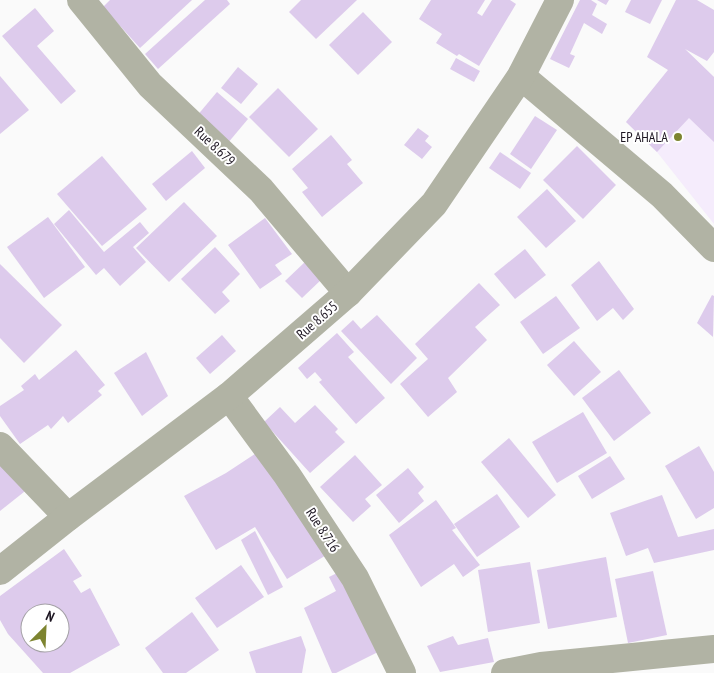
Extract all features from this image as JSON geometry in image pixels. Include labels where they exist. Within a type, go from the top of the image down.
[{"type":"street","name":"Rue 8.679","points":[[81,0],[150,85],[261,190],[348,293]]},
{"type":"street","name":"Rue 8.655","points":[[0,571],[68,517],[229,396],[348,293],[434,204],[521,76],[560,0]]},
{"type":"street","points":[[521,76],[662,195],[714,248]]},
{"type":"street","name":"Rue 8.716","points":[[229,396],[287,475],[355,578],[402,673]]},
{"type":"street","points":[[0,446],[68,517]]},
{"type":"street","points":[[505,673],[541,666],[714,649]]},
{"type":"shaded area","name":"EP AHALA","points":[[685,49],[714,77],[714,224],[657,152],[626,122]]},
{"type":"building","points":[[110,0],[192,0],[140,48],[103,7]]},
{"type":"building","points":[[205,0],[227,0],[230,4],[158,69],[145,54]]},
{"type":"building","points":[[301,0],[357,0],[316,39],[289,12]]},
{"type":"building","points":[[431,0],[485,0],[477,13],[482,16],[492,0],[510,0],[516,4],[479,66],[459,54],[457,56],[436,43],[442,34],[419,19]]},
{"type":"building","points":[[580,0],[591,0],[597,4],[592,15],[607,24],[602,34],[584,23],[570,54],[575,56],[569,68],[550,59]]},
{"type":"building","points":[[597,0],[609,0],[606,5]]},
{"type":"building","points":[[631,0],[662,0],[650,24],[625,12]]},
{"type":"building","name":"EP AHALA","points":[[676,0],[697,0],[714,10],[714,52],[707,61],[685,49],[714,77],[714,142],[689,118],[657,152],[626,122],[668,70],[647,57]]},
{"type":"building","points":[[35,8],[54,31],[37,46],[76,91],[61,104],[2,36]]},
{"type":"building","points":[[363,12],[392,42],[358,75],[329,45]]},
{"type":"building","points":[[456,58],[480,71],[474,82],[450,69]]},
{"type":"building","points":[[238,67],[258,84],[241,104],[221,88]]},
{"type":"building","points":[[0,76],[29,110],[0,134]]},
{"type":"building","points":[[278,88],[318,129],[289,157],[249,117]]},
{"type":"building","points":[[217,92],[248,119],[227,144],[196,117]]},
{"type":"building","points":[[535,116],[557,130],[531,169],[510,154]]},
{"type":"building","points":[[418,128],[429,136],[425,141],[432,147],[422,159],[404,145]]},
{"type":"building","points":[[331,135],[352,160],[347,164],[363,183],[322,217],[302,192],[308,188],[292,169]]},
{"type":"building","points":[[577,146],[616,185],[583,219],[543,180]]},
{"type":"building","points":[[192,151],[205,168],[166,201],[152,184]]},
{"type":"building","points":[[500,152],[531,173],[520,189],[489,168]]},
{"type":"building","points":[[102,156],[147,209],[102,246],[57,194]]},
{"type":"building","points":[[547,189],[576,221],[546,248],[517,217]]},
{"type":"building","points":[[184,202],[217,236],[169,282],[136,248]]},
{"type":"building","points":[[69,210],[104,252],[140,222],[149,233],[133,247],[146,262],[120,286],[104,268],[96,275],[54,224]]},
{"type":"building","points":[[48,217],[85,267],[44,298],[7,247]]},
{"type":"building","points":[[265,218],[292,254],[275,265],[282,274],[260,289],[228,245]]},
{"type":"building","points":[[215,247],[240,274],[222,292],[230,301],[215,314],[181,279]]},
{"type":"building","points":[[525,249],[546,275],[515,299],[494,274]]},
{"type":"building","points":[[306,261],[323,278],[302,298],[285,281]]},
{"type":"building","points":[[599,261],[634,309],[623,320],[613,308],[597,321],[571,285]]},
{"type":"building","points":[[0,264],[62,325],[24,363],[0,338]]},
{"type":"building","points":[[479,283],[500,305],[475,327],[487,340],[448,378],[457,392],[428,417],[400,384],[428,359],[415,344]]},
{"type":"building","points":[[712,295],[714,296],[713,337],[697,323]]},
{"type":"building","points":[[556,296],[580,328],[543,354],[520,322]]},
{"type":"building","points":[[377,315],[417,358],[391,384],[341,331],[353,320],[361,329]]},
{"type":"building","points":[[337,333],[354,352],[348,357],[385,398],[356,424],[319,382],[322,380],[315,372],[307,379],[298,368]]},
{"type":"building","points":[[222,335],[236,351],[210,374],[196,358]]},
{"type":"building","points":[[574,341],[601,372],[574,396],[547,365]]},
{"type":"building","points":[[76,350],[105,385],[98,391],[102,395],[68,423],[63,416],[51,429],[48,425],[20,444],[0,416],[0,406],[24,390],[21,386],[35,374],[39,380]]},
{"type":"building","points":[[146,352],[168,396],[142,416],[114,373]]},
{"type":"building","points":[[619,370],[651,413],[614,441],[582,398]]},
{"type":"building","points":[[315,405],[338,429],[335,432],[345,442],[310,473],[264,422],[280,407],[295,423]]},
{"type":"building","points":[[583,412],[607,453],[557,483],[532,442]]},
{"type":"building","points":[[509,438],[556,495],[528,518],[481,462]]},
{"type":"building","points":[[699,446],[714,472],[714,508],[696,519],[665,466]]},
{"type":"building","points":[[264,448],[328,554],[287,579],[255,527],[216,550],[184,496],[226,473]]},
{"type":"building","points":[[0,451],[29,488],[0,511]]},
{"type":"building","points":[[355,455],[382,485],[365,499],[371,506],[353,522],[320,487]]},
{"type":"building","points":[[610,456],[625,479],[592,499],[578,476]]},
{"type":"building","points":[[408,468],[424,487],[418,493],[424,501],[399,523],[376,495]]},
{"type":"building","points":[[497,494],[520,527],[477,557],[454,524]]},
{"type":"building","points":[[662,495],[678,537],[714,529],[714,550],[654,563],[648,548],[626,556],[610,513]]},
{"type":"building","points":[[436,500],[456,528],[452,530],[480,565],[463,577],[454,564],[421,587],[389,535]]},
{"type":"building","points":[[255,531],[283,587],[268,595],[241,540]]},
{"type":"building","points":[[64,549],[82,576],[73,581],[81,593],[90,588],[120,645],[70,673],[43,673],[25,653],[70,653],[70,603],[20,603],[20,647],[8,634],[0,620],[0,596]]},
{"type":"building","points":[[606,557],[617,617],[548,629],[537,570]]},
{"type":"building","points":[[530,562],[540,623],[488,632],[478,570]]},
{"type":"building","points":[[241,565],[264,597],[217,628],[195,598]]},
{"type":"building","points":[[345,569],[380,651],[336,673],[332,673],[304,608],[336,591],[329,577]]},
{"type":"building","points":[[653,571],[667,635],[628,643],[615,579]]},
{"type":"building","points":[[192,612],[219,650],[186,673],[163,673],[145,648]]},
{"type":"building","points":[[301,636],[306,650],[302,673],[256,673],[249,652]]},
{"type":"building","points":[[453,636],[458,645],[488,638],[494,662],[440,672],[427,646]]},
{"type":"place","name":"EP AHALA","points":[[678,137]]}]
